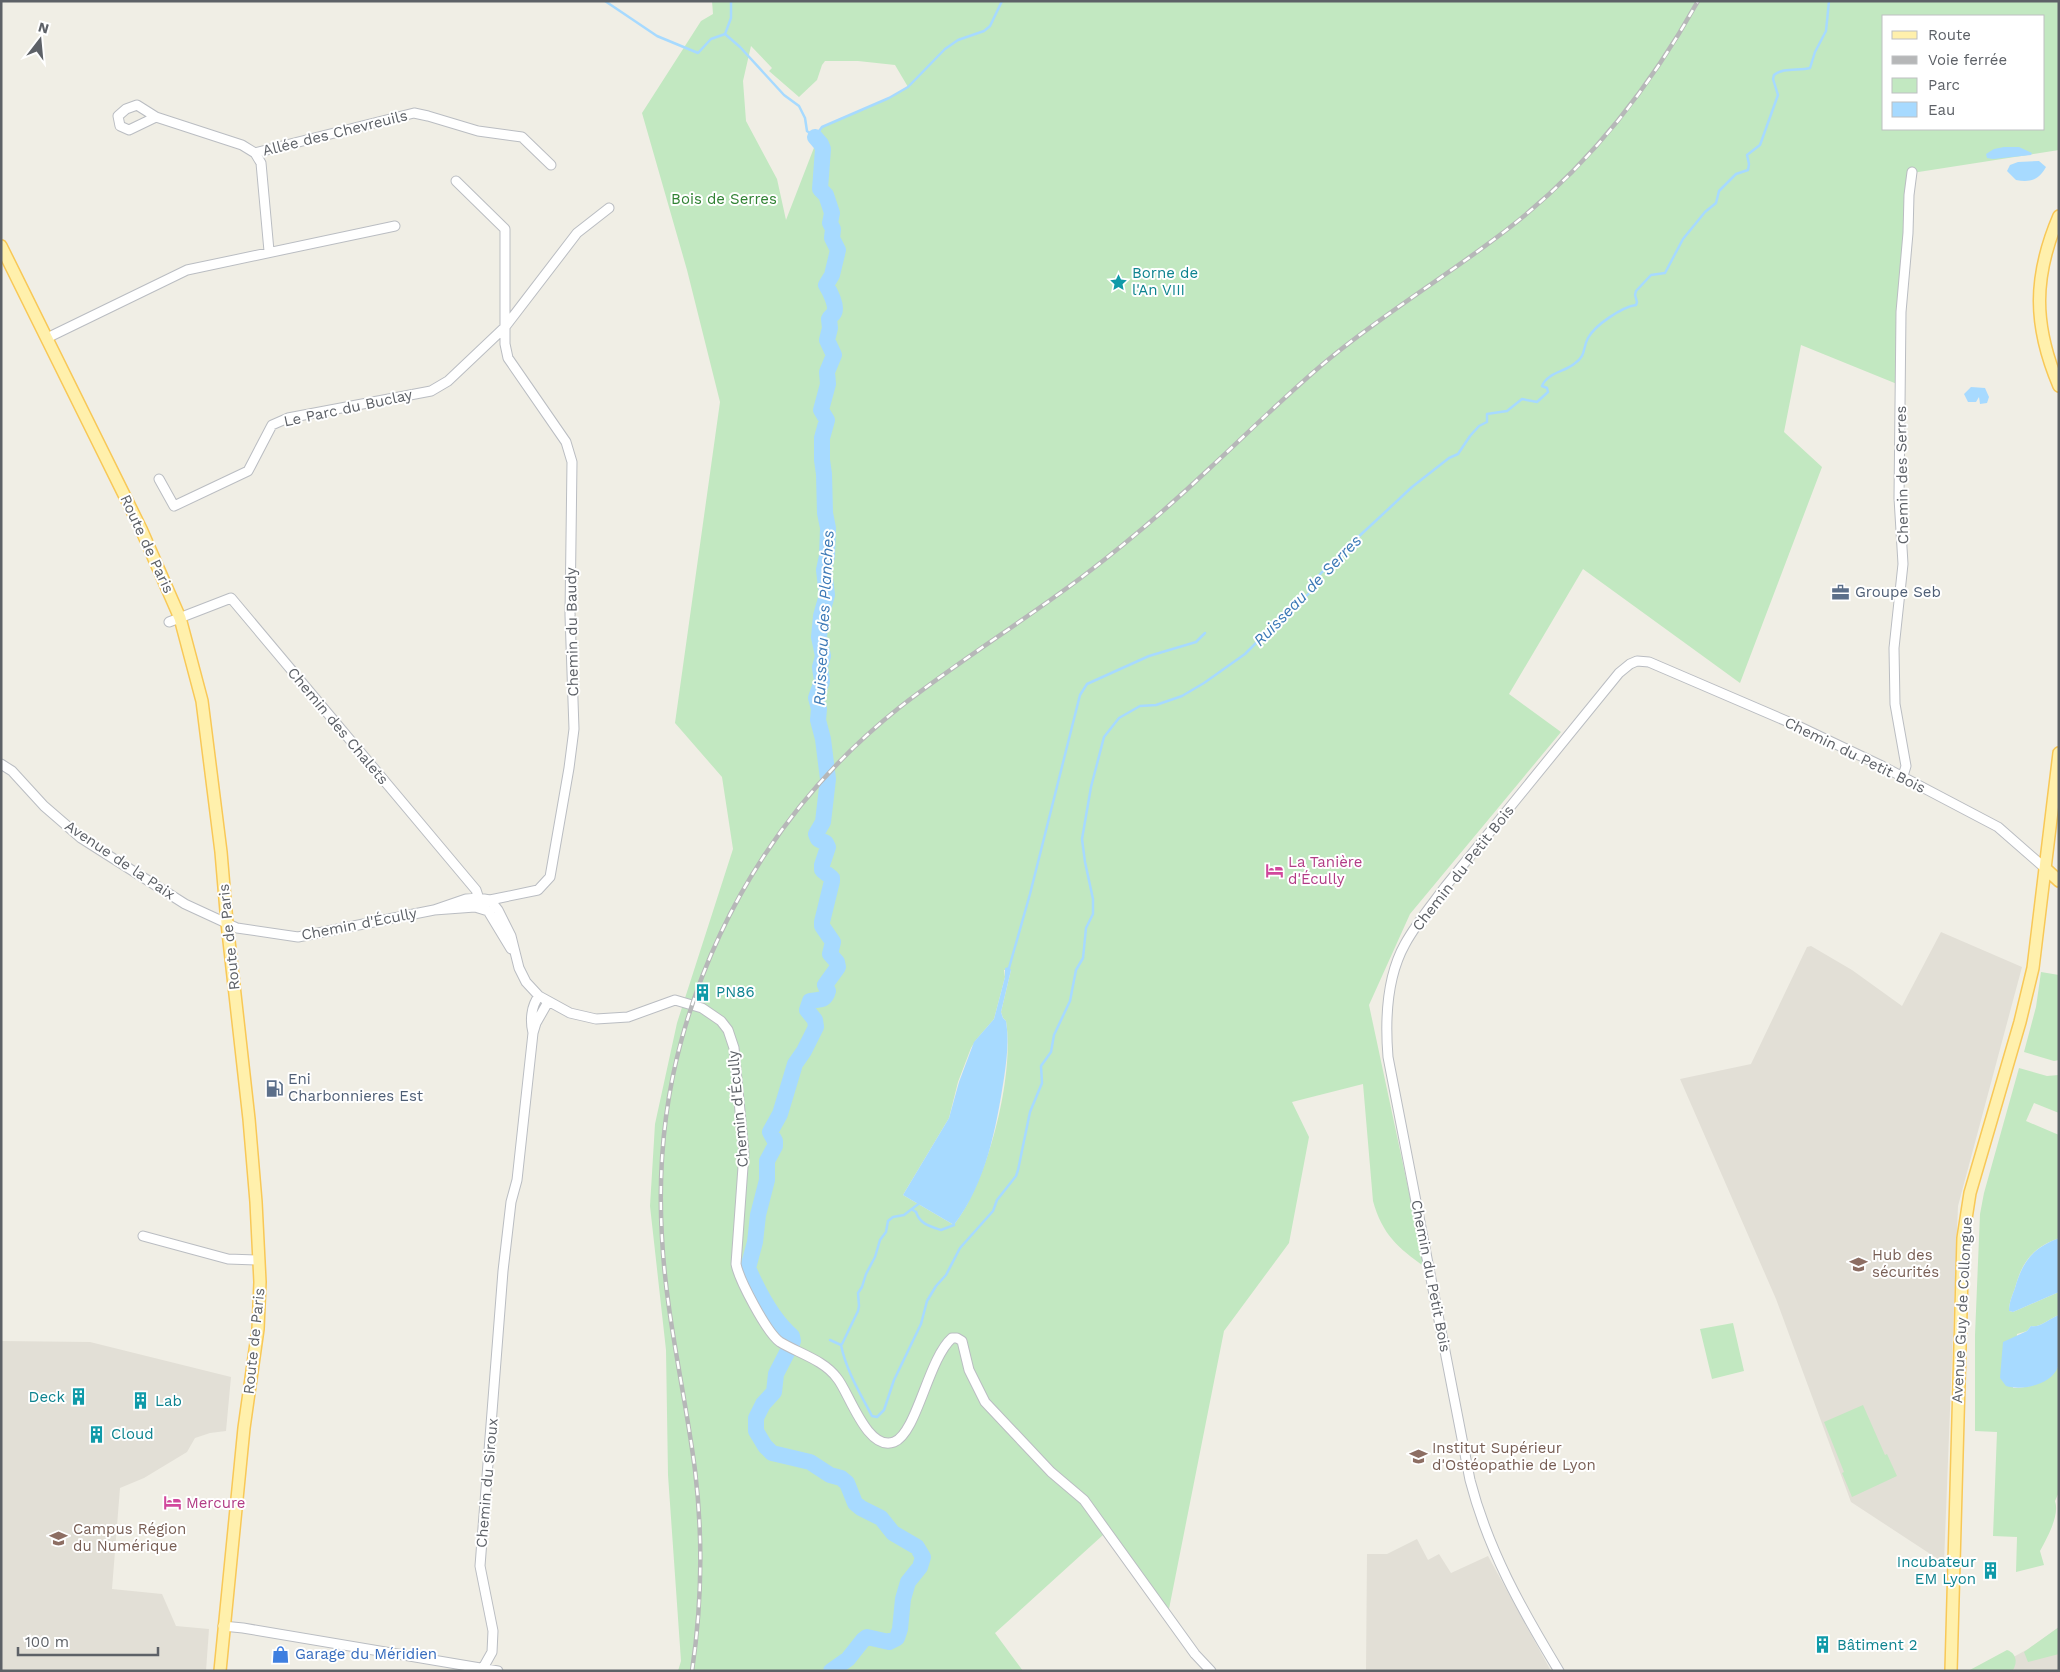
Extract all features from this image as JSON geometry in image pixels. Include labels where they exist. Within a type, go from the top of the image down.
[{"type":"main road","points":[[2059,216],[2051,235],[2041,273],[2039,309],[2044,343],[2059,386]]},
{"type":"main road","name":"Route de Paris","points":[[1,246],[141,529],[175,620],[202,701],[221,852],[249,1119],[259,1260],[258,1330],[244,1428],[220,1671]]},
{"type":"main road","name":"Avenue Guy de Collongue","points":[[1951,1671],[1963,1238],[1970,1193],[2029,989],[2046,869],[2053,853],[2056,834],[2058,758]]},
{"type":"main road","points":[[2046,869],[2059,881]]},
{"type":"street","name":"Allée des Chevreuils","points":[[254,153],[414,113],[478,131],[522,137],[551,165]]},
{"type":"street","points":[[156,118],[242,145],[254,153],[261,163],[269,251]]},
{"type":"street","name":"Chemin des Serres","points":[[1903,776],[1906,766],[1895,704],[1894,648],[1903,564],[1899,498],[1901,312],[1912,172]]},
{"type":"street","name":"Chemin du Baudy","points":[[456,181],[505,229],[505,344],[508,358],[566,442],[572,462],[570,615],[574,729],[550,877],[538,890],[490,900]]},
{"type":"street","points":[[505,327],[577,233],[609,208]]},
{"type":"street","points":[[47,338],[187,270],[269,251],[395,226]]},
{"type":"street","name":"Le Parc du Buclay","points":[[159,479],[174,506],[248,471],[272,425],[288,418],[431,391],[448,381],[505,327]]},
{"type":"street","name":"Chemin des Chalets","points":[[175,620],[231,598],[476,890],[482,908]]},
{"type":"street","name":"Chemin du Petit Bois","points":[[1559,1671],[1501,1568],[1477,1508],[1388,1057],[1386,1035],[1388,1003],[1396,966],[1405,944],[1418,922],[1618,673],[1637,661],[1649,662],[1667,669],[1798,726],[1903,776],[1998,827],[2046,869]]},
{"type":"street","name":"Avenue de la Paix","points":[[1,764],[12,771],[44,806],[81,838],[186,904],[227,923]]},
{"type":"street","name":"Chemin d'Écully","points":[[434,910],[450,903],[478,898],[490,900],[498,910],[511,936],[514,954]]},
{"type":"street","points":[[482,908],[490,900]]},
{"type":"street","name":"Chemin d'Écully","points":[[227,923],[237,928],[298,937],[434,910],[468,906],[482,908],[488,911],[494,918],[514,954],[526,982],[539,996],[570,1013],[596,1020],[628,1017],[669,1001],[680,1000],[707,1010],[721,1021],[728,1030],[734,1048],[744,1152],[736,1264],[740,1278],[771,1334],[781,1342],[830,1370],[837,1377],[863,1425],[876,1438],[885,1442],[894,1442],[902,1436],[914,1414],[928,1376],[941,1350],[952,1338],[957,1338],[963,1345],[969,1370],[985,1402],[1051,1472],[1084,1500],[1195,1654],[1211,1671]]},
{"type":"street","name":"Chemin du Siroux","points":[[533,1033],[531,1026],[532,1011],[535,1000],[539,996]]},
{"type":"street","name":"Chemin du Siroux","points":[[483,1668],[492,1652],[492,1631],[480,1566],[503,1271],[511,1202],[517,1180],[533,1033],[548,1002]]},
{"type":"street","points":[[143,1236],[228,1259],[259,1260]]},
{"type":"street","points":[[223,1626],[498,1671]]},
{"type":"shaded area","name":"Hub des sécurités","points":[[1941,932],[2022,967],[1958,1206],[1944,1563],[1851,1502],[1776,1299],[1680,1079],[1751,1064],[1807,947],[1811,946],[1852,970],[1902,1006]]},
{"type":"shaded area","name":"Campus Région du Numérique","points":[[1,1341],[90,1342],[231,1377],[226,1431],[210,1433],[195,1438],[187,1452],[144,1478],[120,1488],[112,1589],[162,1594],[176,1626],[209,1629],[206,1671],[1,1671]]},
{"type":"shaded area","points":[[1417,1539],[1428,1560],[1439,1554],[1451,1573],[1488,1556],[1551,1671],[1366,1671],[1367,1554],[1387,1554]]},
{"type":"shaded area","points":[[2059,1627],[2059,1671],[1988,1671],[2028,1649]]},
{"type":"green space","name":"Bois de Serres","points":[[712,1],[2059,1],[2059,150],[1912,173],[1902,386],[1801,345],[1784,432],[1822,467],[1740,683],[1583,569],[1509,694],[1561,732],[1410,914],[1369,1005],[1425,1267],[1392,1239],[1381,1223],[1377,1213],[1373,1201],[1363,1084],[1292,1102],[1309,1137],[1289,1243],[1224,1331],[1169,1609],[1103,1535],[995,1633],[1023,1671],[678,1671],[681,1661],[668,1475],[666,1350],[650,1206],[655,1124],[677,1023],[733,849],[722,777],[675,723],[720,402],[687,270],[642,113],[701,21],[713,14]],"holes":[[[751,46],[772,68],[769,71],[799,97],[817,80],[825,61],[858,61],[895,65],[908,87],[889,98],[822,127],[786,220],[777,179],[746,121],[743,81]],[[1004,970],[1011,970],[1001,1012],[1006,1021],[1008,1043],[1002,1098],[988,1156],[978,1182],[954,1225],[903,1195],[949,1118],[958,1082],[971,1048],[994,1019],[1005,977]]]},
{"type":"green space","points":[[2041,972],[2059,975],[2059,1060],[2054,1061],[2024,1052],[2036,1007]]},
{"type":"green space","points":[[2019,1068],[2047,1076],[2059,1075],[2059,1113],[2034,1103],[2026,1121],[2059,1135],[2059,1238],[2035,1251],[2025,1263],[2012,1297],[2009,1311],[2013,1312],[2059,1292],[2059,1315],[2041,1324],[2031,1326],[2027,1331],[2017,1334],[2013,1388],[2027,1387],[2045,1379],[2059,1365],[2059,1492],[2055,1501],[2056,1513],[2054,1520],[2040,1551],[2044,1565],[2016,1572],[2017,1537],[1993,1536],[1997,1432],[1975,1431],[1975,1335],[1980,1214],[1984,1193]]},
{"type":"green space","points":[[1733,1323],[1744,1371],[1712,1379],[1700,1329]]},
{"type":"green space","points":[[1863,1405],[1885,1455],[1887,1454],[1897,1476],[1852,1497],[1824,1422]]},
{"type":"green space","points":[[2059,1627],[2059,1654],[2028,1662],[2024,1652]]},
{"type":"green space","points":[[2007,1650],[2015,1658],[2013,1670],[1968,1671]]},
{"type":"water","points":[[2019,147],[2032,153],[2031,155],[1987,158],[1986,154],[1994,149]]},
{"type":"water","points":[[2039,161],[2046,167],[2034,180],[2016,180],[2007,171],[2010,165],[2018,162]]},
{"type":"water","points":[[1971,387],[1985,388],[1989,397],[1987,403],[1980,404],[1979,397],[1976,402],[1968,402],[1964,394]]},
{"type":"water","points":[[1009,967],[1011,970],[1001,1012],[1006,1021],[1007,1056],[993,1136],[982,1173],[965,1209],[954,1225],[903,1195],[949,1118],[959,1082],[974,1042],[994,1019],[1005,977],[1005,968]]},
{"type":"water","points":[[2059,1238],[2059,1292],[2013,1312],[2009,1311],[2018,1279],[2025,1264],[2035,1252]]},
{"type":"water","points":[[2059,1315],[2059,1362],[2054,1373],[2043,1382],[2028,1387],[2006,1386],[2000,1378],[2003,1342],[2027,1331],[2031,1326],[2041,1324]]},
{"type":"waterway","points":[[605,1],[657,36],[698,53],[711,39],[725,34]]},
{"type":"waterway","name":"Ruisseau des Planches","points":[[725,34],[731,18],[731,1]]},
{"type":"waterway","points":[[725,34],[740,47],[784,95],[799,106],[805,118],[807,131],[815,137],[822,127],[889,98],[908,87],[945,49],[958,40],[984,31],[990,26],[1002,1]]},
{"type":"waterway","name":"Ruisseau de Serres","points":[[830,1340],[841,1345],[846,1363],[858,1390],[872,1416],[877,1417],[884,1410],[894,1380],[921,1324],[927,1301],[936,1286],[946,1275],[960,1248],[993,1211],[997,1200],[1016,1176],[1030,1112],[1042,1083],[1041,1066],[1051,1052],[1054,1035],[1070,1001],[1076,970],[1083,958],[1086,928],[1093,914],[1093,899],[1082,839],[1091,787],[1104,737],[1119,718],[1140,706],[1156,705],[1182,696],[1245,654],[1277,622],[1279,617],[1292,611],[1316,586],[1316,579],[1322,572],[1336,564],[1354,541],[1412,487],[1449,458],[1458,454],[1479,426],[1487,422],[1487,414],[1507,411],[1522,399],[1537,402],[1548,392],[1547,388],[1542,386],[1544,382],[1552,375],[1570,367],[1581,358],[1586,342],[1596,328],[1617,313],[1636,305],[1636,291],[1651,275],[1665,273],[1683,239],[1705,212],[1716,203],[1719,191],[1736,174],[1748,170],[1747,155],[1760,145],[1778,95],[1773,79],[1774,75],[1786,70],[1810,68],[1815,52],[1826,31],[1829,1]]},
{"type":"waterway","name":"Ruisseau des Planches","points":[[815,137],[823,149],[820,189],[826,195],[832,213],[830,223],[833,229],[832,238],[838,250],[832,275],[826,285],[835,306],[834,313],[829,319],[830,328],[827,340],[834,355],[827,372],[828,384],[821,410],[827,420],[822,438],[825,513],[828,528],[827,556],[824,570],[827,595],[821,616],[819,637],[823,656],[820,667],[822,681],[816,698],[828,779],[823,822],[816,834],[818,839],[826,843],[828,847],[822,870],[832,878],[822,926],[833,942],[830,954],[837,962],[838,967],[825,985],[828,991],[825,997],[810,1001],[807,1010],[815,1020],[816,1027],[795,1064],[780,1114],[770,1132],[775,1141],[775,1146],[767,1161],[767,1180],[748,1268],[767,1305],[792,1336],[793,1341],[776,1374],[774,1392],[763,1404],[756,1418],[756,1431],[765,1446],[772,1453],[810,1462],[830,1475],[841,1478],[847,1483],[855,1503],[881,1518],[893,1533],[917,1547],[923,1557],[920,1567],[908,1582],[903,1599],[900,1629],[897,1638],[889,1642],[867,1637],[848,1659],[831,1671]]},
{"type":"waterway","points":[[1009,968],[1030,894],[1080,695],[1087,684],[1149,656],[1196,642],[1205,633]]},
{"type":"waterway","points":[[842,1344],[858,1311],[858,1293],[875,1257],[880,1240],[886,1232],[888,1221],[893,1217],[904,1215],[921,1202]]},
{"type":"waterway","points":[[913,1210],[923,1222],[941,1230],[954,1225]]},
{"type":"railway","points":[[692,1671],[698,1621],[700,1570],[698,1495],[664,1267],[661,1213],[664,1137],[676,1063],[697,990],[716,943],[764,855],[793,815],[826,776],[861,740],[900,707],[1059,594],[1132,538],[1196,482],[1329,359],[1373,325],[1487,245],[1538,204],[1591,152],[1638,95],[1659,65],[1698,1]]},
{"type":"place","name":"Borne de l'An VIII","points":[[1118,282]]},
{"type":"place","name":"Groupe Seb","points":[[1841,592]]},
{"type":"place","name":"La Tanière d'Écully","points":[[1274,871]]},
{"type":"place","name":"PN86","points":[[702,992]]},
{"type":"place","name":"Eni Charbonnieres Est","points":[[274,1088]]},
{"type":"place","name":"Hub des sécurités","points":[[1858,1264]]},
{"type":"place","name":"Deck","points":[[79,1397]]},
{"type":"place","name":"Lab","points":[[141,1401]]},
{"type":"place","name":"Cloud","points":[[97,1434]]},
{"type":"place","name":"Institut Supérieur d'Ostéopathie de Lyon","points":[[1418,1457]]},
{"type":"place","name":"Mercure","points":[[172,1503]]},
{"type":"place","name":"Campus Région du Numérique","points":[[59,1538]]},
{"type":"place","name":"Incubateur EM Lyon","points":[[1990,1571]]},
{"type":"place","name":"Bâtiment 2","points":[[1823,1645]]},
{"type":"place","name":"Garage du Méridien","points":[[281,1654]]}]
